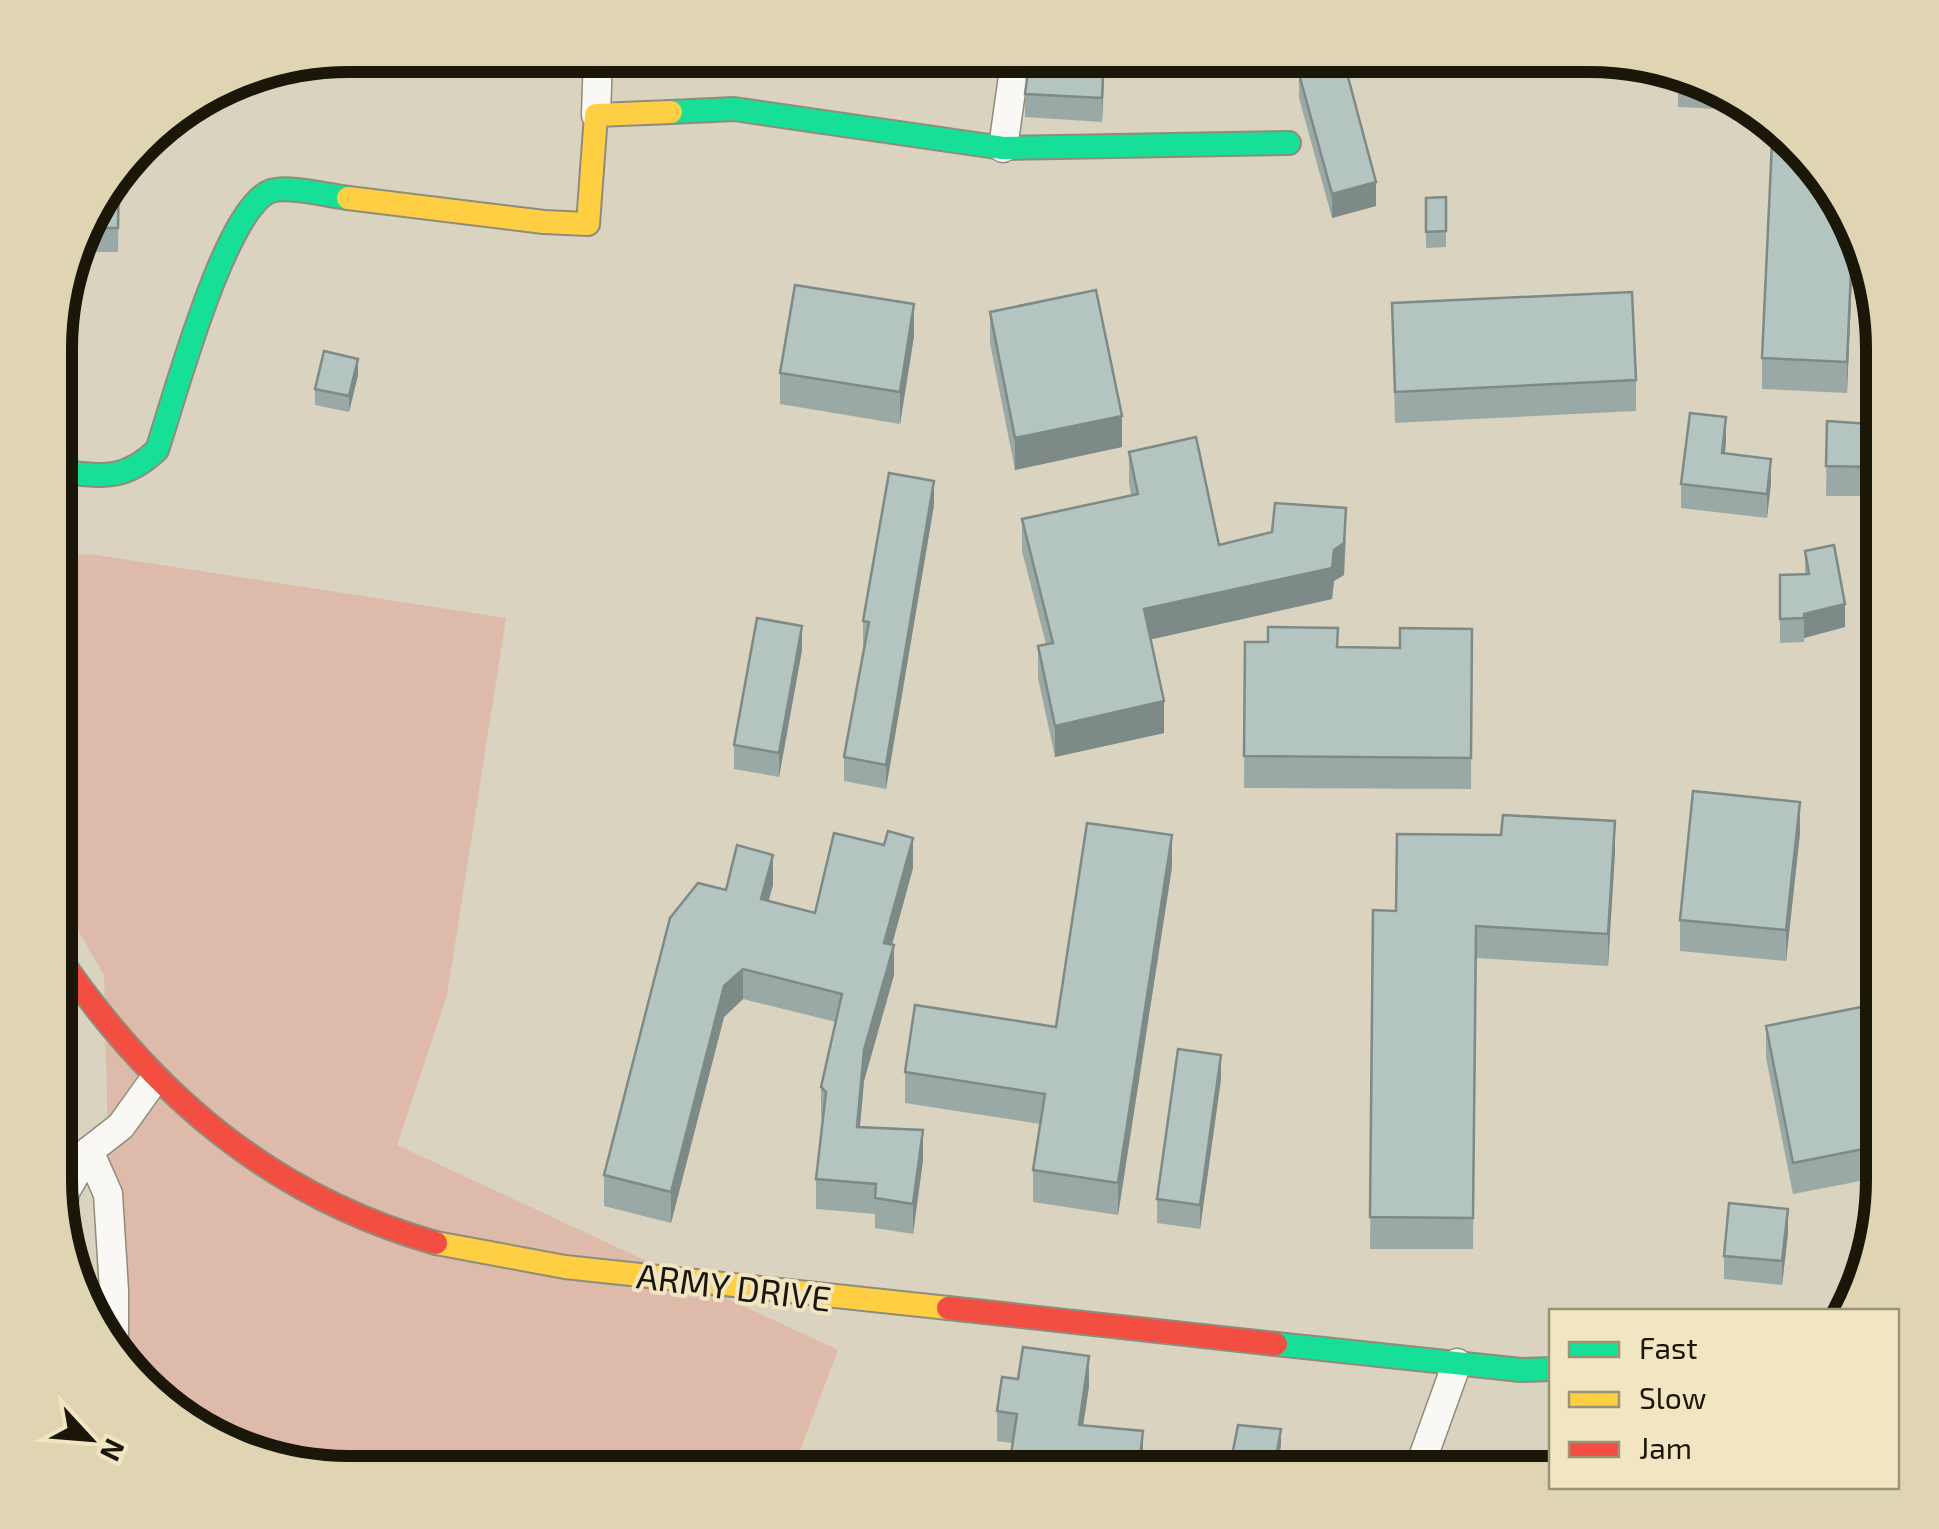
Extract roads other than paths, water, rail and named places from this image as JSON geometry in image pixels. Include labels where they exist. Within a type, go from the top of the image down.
[{"type":"main road","points":[[73,473],[120,477],[139,469],[157,450],[221,260],[242,216],[259,196],[275,189],[588,224],[596,115],[734,109],[1003,148],[1290,143]]},
{"type":"main road","name":"ARMY DRIVE","points":[[73,979],[96,1014],[154,1080],[226,1140],[312,1194],[403,1234],[481,1253],[565,1267],[1521,1370],[1549,1369]]},
{"type":"main road","name":"ARMY DRIVE","points":[[1521,1370],[1549,1378]]},
{"type":"street","points":[[596,115],[597,73]]},
{"type":"street","points":[[1003,148],[1013,73]]},
{"type":"street","points":[[73,1179],[89,1152],[120,1126],[154,1080]]},
{"type":"street","points":[[89,1152],[108,1194],[114,1324]]},
{"type":"street","points":[[1423,1456],[1457,1363]]}]
